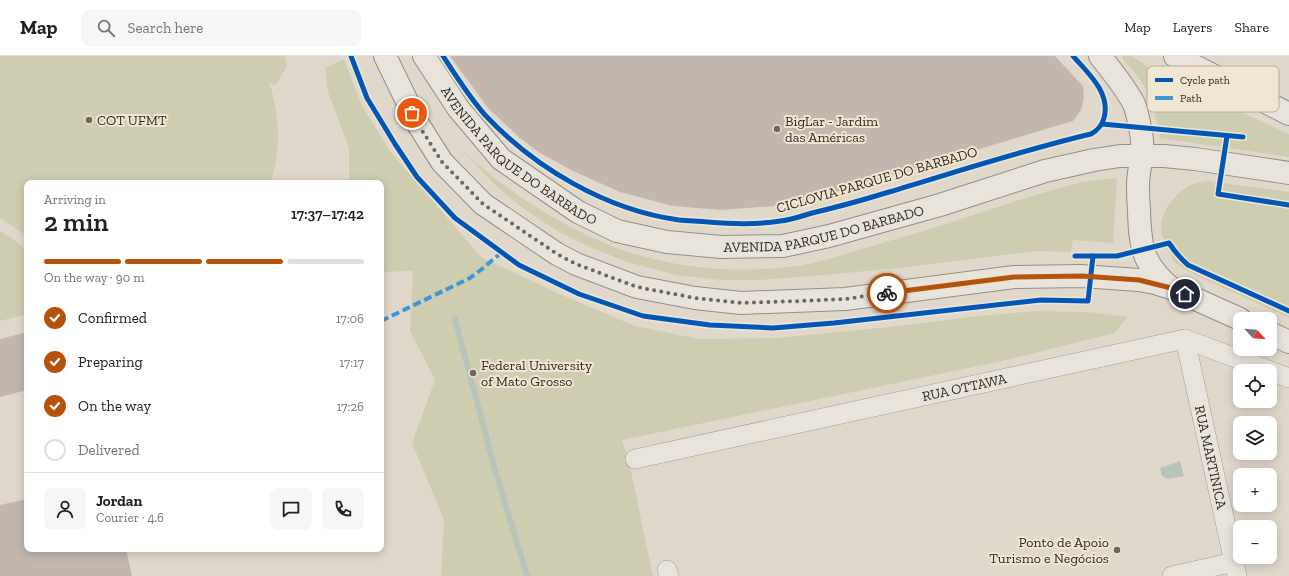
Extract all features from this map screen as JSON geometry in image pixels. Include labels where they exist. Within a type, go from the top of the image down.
[{"type":"main road","points":[[385,56],[422,131],[442,162],[483,204],[557,254],[576,264],[637,287],[695,298],[741,303],[845,299],[1014,277],[1082,276],[1139,280],[1171,288],[1233,316]]},
{"type":"main road","name":"AVENIDA PARQUE DO BARBADO","points":[[424,56],[458,108],[501,160],[578,212],[617,230],[667,242],[721,247],[751,248],[783,246],[829,236],[940,205],[1045,171],[1120,156],[1143,155],[1196,159],[1289,173]]},
{"type":"main road","points":[[1100,56],[1119,80],[1134,105],[1142,139],[1143,155],[1139,173],[1138,192],[1141,241],[1151,267],[1171,288]]},
{"type":"main road","points":[[1175,56],[1195,66]]},
{"type":"main road","points":[[1279,109],[1289,114]]},
{"type":"main road","points":[[1277,336],[1289,342]]},
{"type":"street","points":[[1185,339],[1289,378]]},
{"type":"street","name":"RUA OTTAWA","points":[[635,459],[1185,339]]},
{"type":"street","name":"RUA MARTINICA","points":[[1185,339],[1236,569]]},
{"type":"street","points":[[1172,576],[1236,569]]},
{"type":"shaded area","name":"COT UFMT","points":[[0,56],[285,56],[287,66],[275,86],[269,82],[273,94],[278,132],[278,145],[271,180],[24,180],[24,234],[0,218]]},
{"type":"shaded area","points":[[1123,56],[1132,56],[1147,66],[1147,92],[1134,71],[1122,58]]},
{"type":"shaded area","points":[[344,59],[361,104],[389,150],[481,257],[557,293],[635,326],[699,339],[777,338],[1036,311],[1087,312],[1128,317],[1114,333],[1007,360],[622,440],[630,467],[653,576],[441,576],[444,520],[412,443],[435,380],[410,331],[413,271],[384,272],[384,180],[349,180],[349,148],[328,92],[325,68]]},
{"type":"shaded area","points":[[1154,112],[1241,112],[1289,134],[1289,157],[1160,138]]},
{"type":"shaded area","points":[[460,148],[519,196],[561,222],[606,244],[630,253],[690,266],[743,270],[805,265],[930,229],[1063,187],[1086,181],[1117,178],[1113,243],[1073,240],[1071,252],[1036,251],[907,267],[760,280],[722,280],[676,275],[627,262],[585,245],[554,229],[523,208],[497,187]]},
{"type":"shaded area","points":[[1207,181],[1289,192],[1289,318],[1191,273],[1174,262],[1162,235],[1161,222],[1166,209],[1173,199],[1181,191],[1192,184]]},
{"type":"shaded area","points":[[0,231],[24,248],[24,315],[0,321]]},
{"type":"shaded area","points":[[1180,461],[1184,476],[1168,479],[1162,476],[1160,468]]},
{"type":"building","name":"BigLar - Jardim das Américas","points":[[450,56],[1055,56],[1083,86],[1084,98],[1081,110],[1073,121],[829,194],[775,206],[721,210],[673,206],[620,192],[573,171],[540,153],[520,138],[488,108]]},
{"type":"building","points":[[24,333],[24,391],[0,397],[0,339]]},
{"type":"building","points":[[24,500],[24,552],[127,552],[132,576],[0,576],[0,505]]},
{"type":"waterway","points":[[455,319],[495,470],[527,576]]},
{"type":"marked path","points":[[384,320],[470,278],[502,252]]},
{"type":"cycle path","points":[[351,56],[367,98],[395,144],[417,177],[455,218],[519,265],[579,294],[643,316],[710,325],[773,328],[834,323],[1041,300],[1088,301],[1093,256]]},
{"type":"cycle path","name":"CICLOVIA PARQUE DO BARBADO","points":[[443,56],[485,115],[526,152],[573,184],[625,207],[652,215],[679,220],[744,224],[792,219],[870,198],[1015,154],[1091,134],[1099,128],[1103,121],[1105,109],[1104,100],[1097,84],[1073,56]]},
{"type":"cycle path","points":[[1102,124],[1243,137]]},
{"type":"cycle path","points":[[1227,136],[1218,194],[1289,205]]},
{"type":"cycle path","points":[[1075,256],[1117,256],[1169,243],[1188,265],[1289,311]]},
{"type":"way so far","points":[[412,113],[442,162],[483,204],[557,254],[576,264],[637,287],[695,298],[741,303],[845,299],[887,293]]},
{"type":"place","name":"COT UFMT","points":[[89,120]]},
{"type":"place","name":"BigLar - Jardim das Américas","points":[[777,129]]},
{"type":"place","name":"Federal University of Mato Grosso","points":[[473,373]]},
{"type":"place","name":"Ponto de Apoio Turismo e Negócios","points":[[1117,550]]},
{"type":"route","points":[[887,293],[1014,277],[1082,276],[1090,278],[1139,280],[1171,288],[1185,294]]}]
